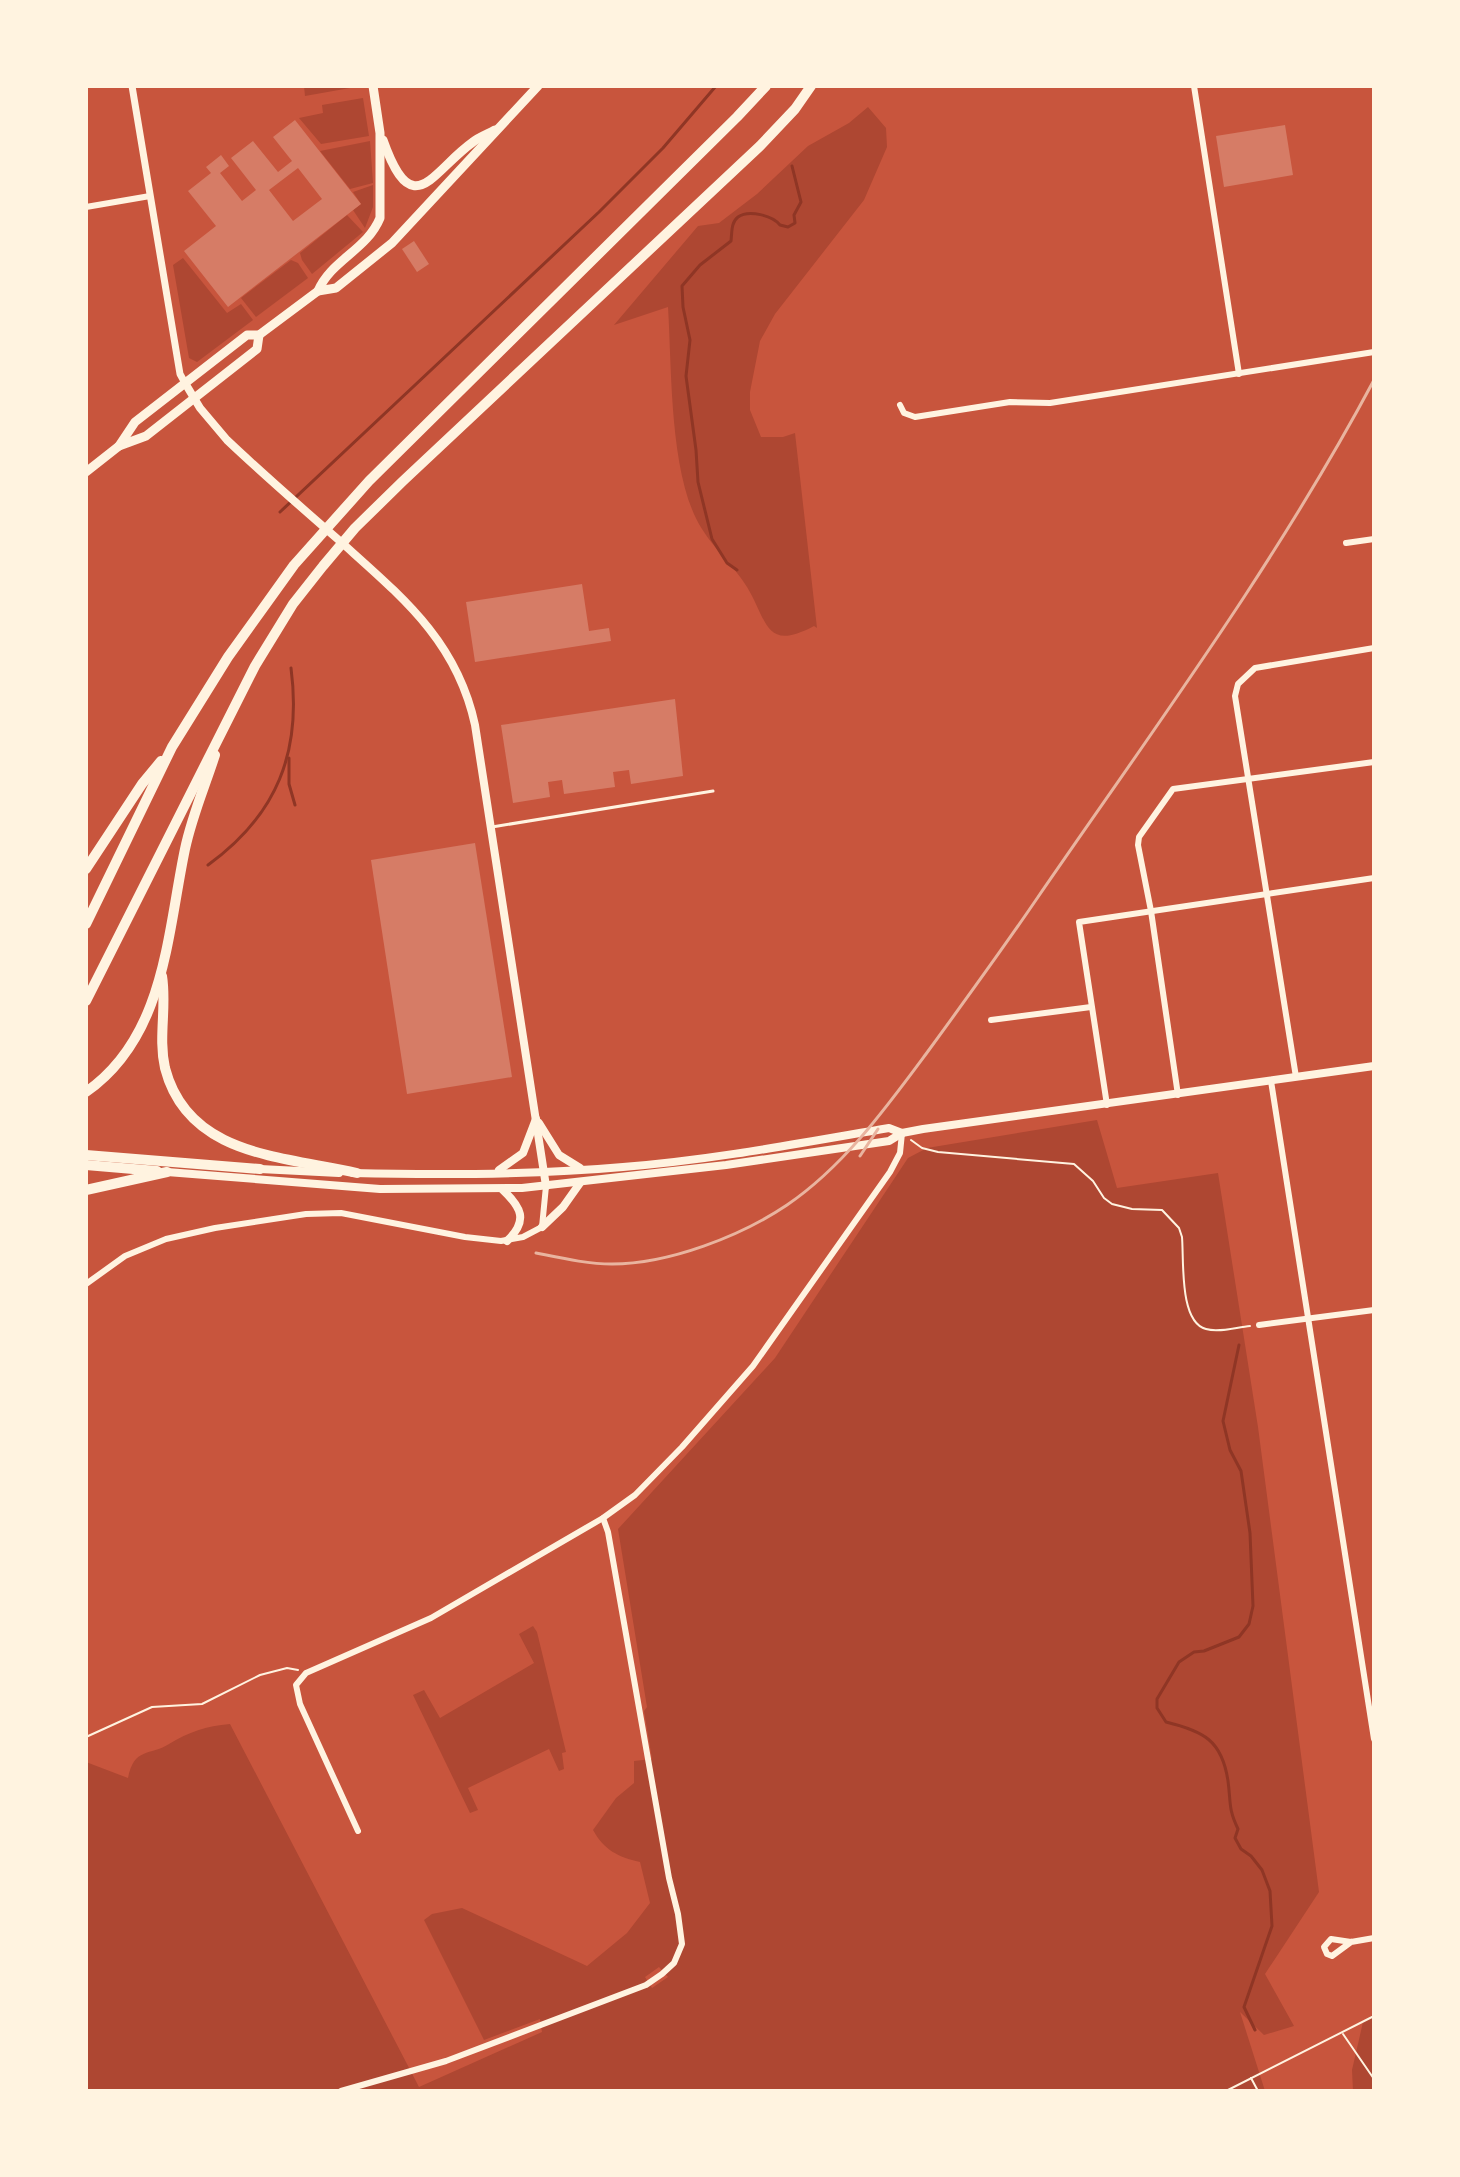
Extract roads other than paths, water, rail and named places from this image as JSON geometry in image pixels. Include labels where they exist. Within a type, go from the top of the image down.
[{"type":"highway","points":[[86,924],[172,747],[249,626],[294,565],[343,509],[766,86]]},
{"type":"highway","points":[[795,109],[811,86]]},
{"type":"highway","points":[[86,1001],[222,728],[293,604],[355,528],[822,86]]},
{"type":"highway","points":[[86,1092],[132,1048],[147,1020],[162,975],[186,846],[222,728]]},
{"type":"highway","points":[[86,869],[142,784],[172,747]]},
{"type":"highway","points":[[162,975],[165,1067],[178,1098],[197,1122],[239,1148],[357,1173]]},
{"type":"highway","points":[[86,1155],[260,1169]]},
{"type":"highway","points":[[86,1165],[167,1172]]},
{"type":"highway","points":[[86,1190],[167,1172]]},
{"type":"main road","points":[[318,291],[325,275],[368,239],[380,218],[380,133],[373,86]]},
{"type":"main road","points":[[119,446],[135,422],[247,335],[259,335],[318,291],[336,288],[392,243],[538,86]]},
{"type":"main road","points":[[380,133],[394,170],[409,183],[421,184],[434,179],[472,142],[502,126]]},
{"type":"main road","points":[[87,469],[119,446],[146,436],[194,399],[257,349],[259,335]]},
{"type":"main road","points":[[185,383],[227,440],[419,613],[455,668],[473,716],[546,1186]]},
{"type":"main road","points":[[167,1172],[380,1189],[546,1186],[889,1141],[902,1133],[1374,1066]]},
{"type":"main road","points":[[536,1118],[559,1155],[580,1169]]},
{"type":"main road","points":[[486,1173],[511,1163],[523,1153],[536,1118]]},
{"type":"main road","points":[[260,1169],[357,1173],[580,1169],[669,1163],[889,1128],[902,1133]]},
{"type":"main road","points":[[542,1227],[563,1207],[580,1183]]},
{"type":"main road","points":[[502,1189],[520,1210],[516,1232],[507,1241]]},
{"type":"street","points":[[132,86],[180,374],[185,383]]},
{"type":"street","points":[[1194,86],[1239,374]]},
{"type":"street","points":[[86,207],[150,196]]},
{"type":"street","points":[[900,405],[904,413],[915,417],[1010,402],[1054,402],[1374,352]]},
{"type":"street","points":[[1346,543],[1374,539]]},
{"type":"street","points":[[1296,1077],[1235,696],[1238,684],[1255,668],[1374,648]]},
{"type":"street","points":[[1178,1095],[1138,841],[1173,789],[1374,762]]},
{"type":"street","points":[[1107,1105],[1079,922],[1374,878]]},
{"type":"street","points":[[991,1020],[1091,1007]]},
{"type":"street","points":[[1271,1081],[1374,1739]]},
{"type":"street","points":[[358,1831],[300,1704],[296,1685],[306,1673],[431,1618],[603,1518],[635,1495],[753,1366],[890,1172],[900,1153],[902,1133]]},
{"type":"street","points":[[86,1284],[125,1256],[174,1237],[318,1213],[352,1214],[465,1237],[507,1241],[542,1227],[546,1186]]},
{"type":"street","points":[[1259,1325],[1374,1310]]},
{"type":"street","points":[[341,2091],[446,2061],[542,2022],[628,1992],[646,1985],[674,1963],[682,1944],[678,1914],[603,1518]]},
{"type":"street","points":[[1351,1942],[1374,1938]]},
{"type":"lane","points":[[492,827],[713,791]]},
{"type":"waterway","points":[[280,512],[599,212],[663,148],[716,86]]},
{"type":"waterway","points":[[737,570],[727,563],[712,539],[698,482],[686,376],[690,340],[682,286],[700,265],[731,241],[733,225],[738,217],[754,214],[767,216],[788,227],[795,223],[794,215],[801,202],[792,166]]},
{"type":"waterway","points":[[208,865],[252,825],[280,779],[292,727],[291,668]]},
{"type":"waterway","points":[[289,758],[289,784],[295,805]]},
{"type":"waterway","points":[[1239,1345],[1223,1421],[1230,1450],[1241,1471],[1250,1533],[1253,1606],[1249,1624],[1239,1637],[1194,1652],[1179,1662],[1157,1699],[1157,1708],[1166,1722],[1190,1729],[1216,1747],[1228,1781],[1231,1810],[1238,1829],[1235,1838],[1241,1849],[1262,1870],[1270,1891],[1272,1926],[1244,2007],[1255,2030]]},
{"type":"railway","points":[[536,1253],[612,1264],[680,1254],[726,1237],[769,1216],[807,1190],[845,1155],[895,1095],[1011,937],[1170,707],[1297,514],[1374,380]]},
{"type":"railway","points":[[860,1156],[878,1129]]}]
